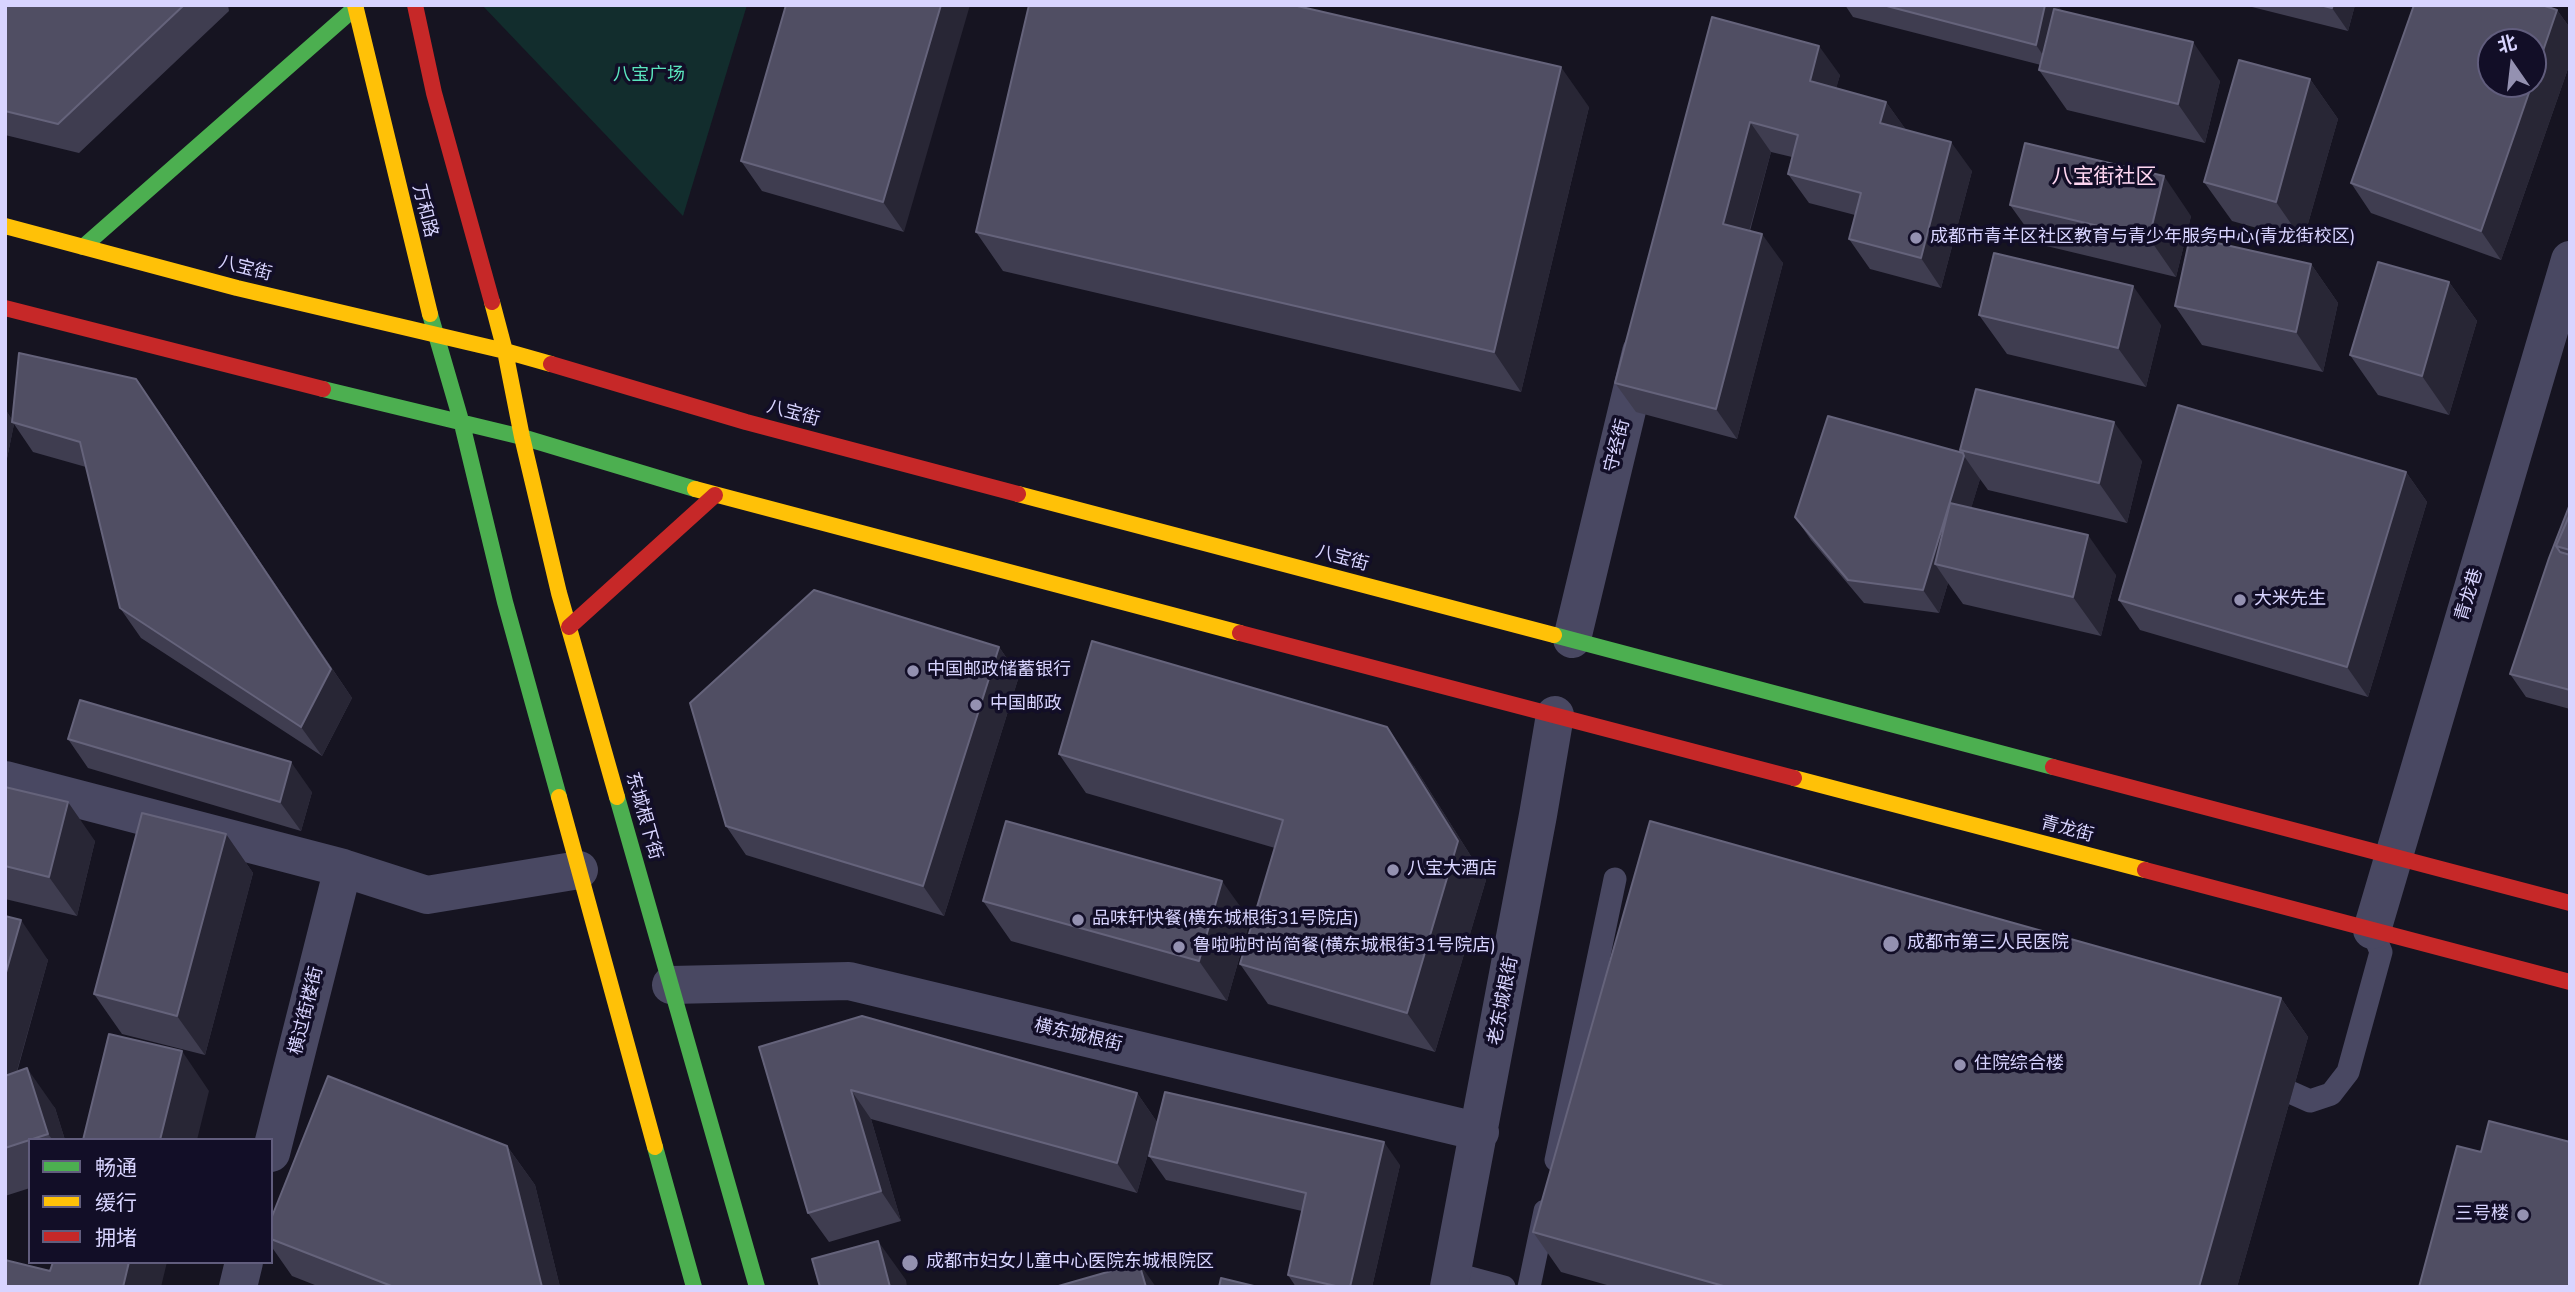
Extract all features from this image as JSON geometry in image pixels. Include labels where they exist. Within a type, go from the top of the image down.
[{"type":"main road","points":[[415,5],[434,93],[505,351]]},
{"type":"main road","points":[[83,247],[356,6]]},
{"type":"main road","name":"万和路","points":[[356,6],[435,333],[461,424]]},
{"type":"main road","name":"八宝街","points":[[5,226],[237,288],[505,351],[746,422],[1572,639]]},
{"type":"main road","points":[[5,308],[461,424],[522,437],[715,495],[1555,715]]},
{"type":"main road","name":"东城根下街","points":[[505,351],[522,437],[569,627],[757,1287]]},
{"type":"main road","points":[[461,424],[505,602],[694,1287]]},
{"type":"main road","points":[[569,627],[715,495]]},
{"type":"main road","points":[[1572,639],[2570,903]]},
{"type":"main road","name":"青龙街","points":[[1555,715],[2570,982]]},
{"type":"street","name":"青龙巷","points":[[2372,930],[2570,260]]},
{"type":"street","name":"守经街","points":[[1572,639],[1649,318]]},
{"type":"street","name":"老东城根街","points":[[1451,1280],[1555,715]]},
{"type":"street","points":[[5,780],[343,868],[427,895],[579,870]]},
{"type":"street","name":"横过街楼街","points":[[273,1145],[343,868]]},
{"type":"street","name":"横东城根街","points":[[671,985],[849,981],[1480,1132]]},
{"type":"street","points":[[238,1287],[244,1264]]},
{"type":"lane","points":[[1529,1287],[1615,879]]},
{"type":"lane","points":[[2292,1093],[2311,1101],[2332,1094],[2348,1072],[2381,952],[2372,930]]},
{"type":"lane","points":[[1451,1280],[1504,1287]]},
{"type":"green space","name":"八宝广场","points":[[482,5],[747,5],[683,216]]},
{"type":"building","points":[[5,5],[184,5],[58,124],[5,111]]},
{"type":"building","points":[[786,5],[941,5],[883,202],[741,161]]},
{"type":"building","points":[[1029,5],[1293,5],[1561,67],[1494,352],[976,232]]},
{"type":"building","points":[[1883,5],[2045,5],[2036,45]]},
{"type":"building","points":[[2414,5],[2542,5],[2557,10],[2547,39],[2547,28],[2477,28],[2477,98],[2527,98],[2481,231],[2351,183]]},
{"type":"building","points":[[2054,9],[2193,42],[2178,104],[2039,70]]},
{"type":"building","name":"成都市青羊区社区教育与青少年服务中心(青龙街校区)","points":[[1712,17],[1819,46],[1810,81],[1886,102],[1880,123],[1951,142],[1921,258],[1849,239],[1861,193],[1788,174],[1798,135],[1750,122],[1723,224],[1762,234],[1716,409],[1615,383]]},
{"type":"building","points":[[2239,60],[2310,79],[2276,202],[2204,182]]},
{"type":"building","points":[[2025,143],[2164,176],[2149,238],[2010,205]]},
{"type":"building","points":[[2190,237],[2311,264],[2296,332],[2175,306]]},
{"type":"building","points":[[1994,253],[2133,286],[2118,348],[1979,315]]},
{"type":"building","points":[[2378,262],[2449,282],[2422,376],[2350,355]]},
{"type":"building","points":[[19,353],[136,379],[331,669],[301,727],[120,608],[80,442],[12,422]]},
{"type":"building","points":[[1976,389],[2114,422],[2099,483],[1960,450]]},
{"type":"building","points":[[2178,405],[2406,472],[2347,667],[2119,600]]},
{"type":"building","points":[[1828,416],[1963,453],[1923,590],[1848,580],[1795,517]]},
{"type":"building","points":[[1950,503],[2088,535],[2073,597],[1935,564]]},
{"type":"building","points":[[2570,504],[2570,514],[2556,546],[2560,552],[2570,555],[2570,690],[2510,674]]},
{"type":"building","points":[[2570,514],[2570,550],[2556,546]]},
{"type":"building","points":[[814,590],[999,647],[923,886],[726,826],[690,703]]},
{"type":"building","name":"八宝大酒店","points":[[1092,641],[1387,727],[1458,841],[1407,1013],[1240,964],[1283,820],[1059,754]]},
{"type":"building","points":[[80,700],[291,762],[280,802],[68,739]]},
{"type":"building","points":[[5,787],[68,802],[49,877],[5,866]]},
{"type":"building","points":[[142,813],[226,834],[177,1016],[94,994]]},
{"type":"building","points":[[1006,821],[1222,881],[1199,961],[983,901]]},
{"type":"building","name":"成都市第三人民医院","points":[[1650,821],[2281,998],[2199,1287],[1727,1287],[1533,1232]]},
{"type":"building","points":[[5,916],[21,920],[5,976]]},
{"type":"building","points":[[862,1016],[1137,1093],[1117,1163],[851,1090],[881,1191],[808,1213],[759,1047]]},
{"type":"building","points":[[109,1034],[182,1051],[160,1138],[83,1138]]},
{"type":"building","points":[[27,1068],[48,1134],[28,1138],[28,1141],[5,1148],[5,1076]]},
{"type":"building","points":[[328,1076],[507,1146],[542,1287],[394,1287],[273,1240],[273,1214]]},
{"type":"building","points":[[1165,1092],[1384,1142],[1350,1287],[1288,1275],[1306,1193],[1149,1156]]},
{"type":"building","points":[[2489,1121],[2570,1142],[2570,1287],[2419,1287],[2457,1146],[2481,1152]]},
{"type":"building","points":[[878,1241],[890,1287],[820,1287],[812,1259]]},
{"type":"building","points":[[5,1260],[50,1271],[52,1264],[129,1264],[123,1287],[5,1287]]},
{"type":"building","points":[[1139,1263],[1146,1287],[1055,1287]]},
{"type":"building","points":[[1221,1278],[1258,1287],[1219,1287]]},
{"type":"traffic: fast","points":[[83,247],[356,7]]},
{"type":"traffic: fast","points":[[430,314],[462,424],[505,602],[559,797]]},
{"type":"traffic: fast","points":[[323,389],[522,437],[695,489]]},
{"type":"traffic: fast","points":[[1554,635],[2053,767]]},
{"type":"traffic: fast","points":[[617,797],[757,1287]]},
{"type":"traffic: fast","points":[[655,1147],[694,1287]]},
{"type":"traffic: slow","points":[[355,5],[430,314]]},
{"type":"traffic: slow","points":[[5,226],[237,288],[551,364]]},
{"type":"traffic: slow","points":[[492,302],[559,593],[617,797]]},
{"type":"traffic: slow","points":[[695,489],[1240,633]]},
{"type":"traffic: slow","points":[[1018,494],[1554,635]]},
{"type":"traffic: slow","points":[[1794,778],[2145,870]]},
{"type":"traffic: slow","points":[[559,797],[655,1147]]},
{"type":"traffic: jam","points":[[415,5],[434,93],[492,302]]},
{"type":"traffic: jam","points":[[5,308],[323,389]]},
{"type":"traffic: jam","points":[[551,364],[746,422],[1018,494]]},
{"type":"traffic: jam","points":[[569,627],[715,495]]},
{"type":"traffic: jam","points":[[1240,633],[1794,778]]},
{"type":"traffic: jam","points":[[2053,767],[2570,903]]},
{"type":"traffic: jam","points":[[2145,870],[2570,982]]},
{"type":"place","name":"成都市青羊区社区教育与青少年服务中心(青龙街校区)","points":[[1916,238]]},
{"type":"place","name":"大米先生","points":[[2240,600]]},
{"type":"place","name":"中国邮政储蓄银行","points":[[913,671]]},
{"type":"place","name":"中国邮政","points":[[976,705]]},
{"type":"place","name":"八宝大酒店","points":[[1393,870]]},
{"type":"place","name":"品味轩快餐(横东城根街31号院店)","points":[[1078,920]]},
{"type":"place","name":"成都市第三人民医院","points":[[1891,944]]},
{"type":"place","name":"鲁啦啦时尚简餐(横东城根街31号院店)","points":[[1179,947]]},
{"type":"place","name":"住院综合楼","points":[[1960,1065]]},
{"type":"place","name":"三号楼","points":[[2523,1215]]},
{"type":"place","name":"成都市妇女儿童中心医院东城根院区","points":[[910,1263]]},
{"type":"district","name":"八宝街社区","points":[[2104,178]]}]
